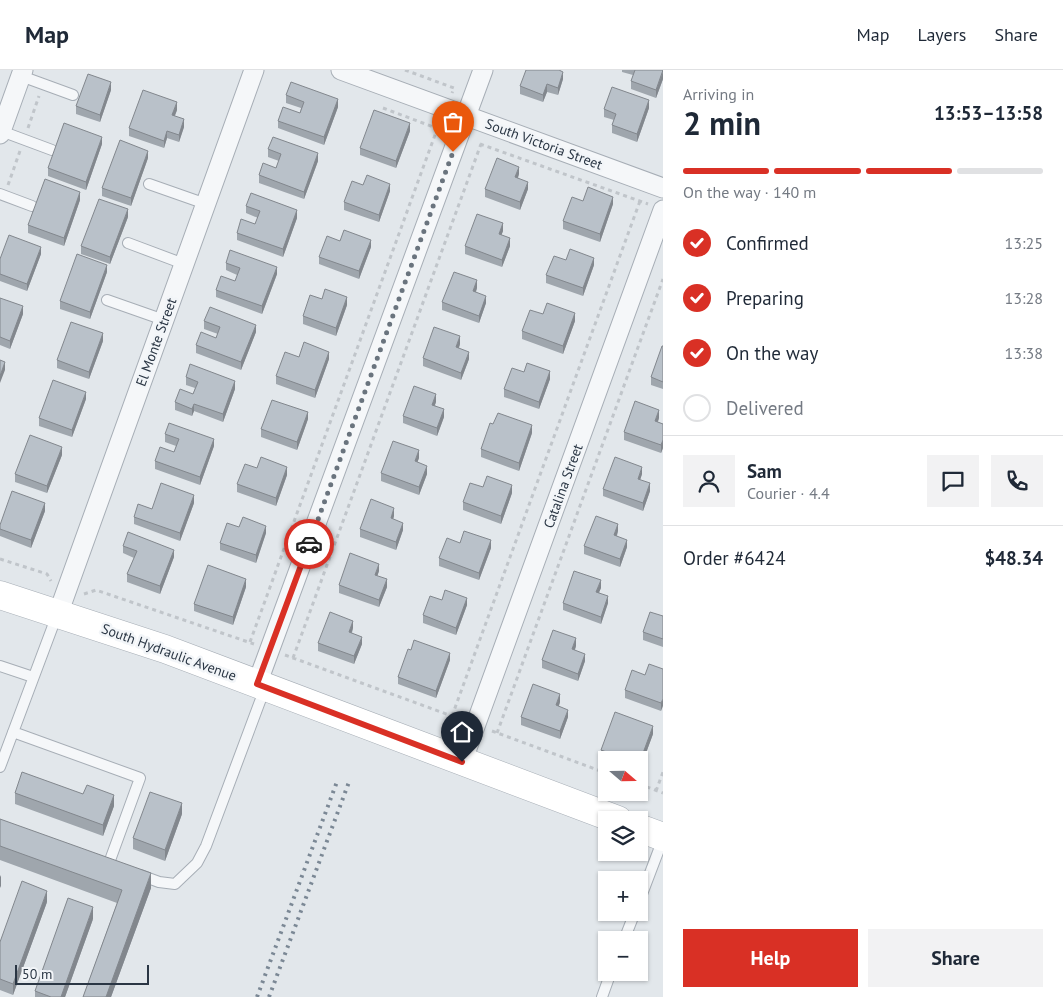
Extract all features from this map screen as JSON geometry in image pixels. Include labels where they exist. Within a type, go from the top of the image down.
[{"type":"street","name":"El Monte Street","points":[[58,614],[254,70]]},
{"type":"street","name":"South Victoria Street","points":[[341,70],[663,188]]},
{"type":"street","points":[[262,686],[270,649],[483,70]]},
{"type":"street","points":[[1,132],[22,73]]},
{"type":"street","name":"Catalina Street","points":[[462,762],[659,208]]},
{"type":"street","name":"South Hydraulic Avenue","points":[[0,595],[165,649],[598,813]]},
{"type":"street","points":[[648,832],[663,838]]},
{"type":"lane","points":[[22,73],[73,95]]},
{"type":"lane","points":[[1,132],[52,150]]},
{"type":"lane","points":[[149,184],[206,204]]},
{"type":"lane","points":[[0,194],[32,206]]},
{"type":"lane","points":[[128,243],[184,264]]},
{"type":"lane","points":[[107,300],[164,320]]},
{"type":"lane","points":[[0,767],[58,614]]},
{"type":"lane","points":[[0,678],[2,667],[33,677]]},
{"type":"lane","points":[[13,732],[140,778],[113,865],[159,882],[175,884],[197,863],[206,846],[262,686]]},
{"type":"lane","points":[[648,878],[663,838]]},
{"type":"lane","points":[[602,997],[608,981]]},
{"type":"path","points":[[383,108],[659,208]]},
{"type":"path","points":[[250,642],[437,128]]},
{"type":"path","points":[[294,658],[481,144]]},
{"type":"path","points":[[452,716],[640,202]]},
{"type":"path","points":[[497,733],[663,279]]},
{"type":"path","points":[[0,559],[47,574],[51,582],[83,594],[96,590],[250,642],[598,770]]},
{"type":"path","points":[[656,791],[663,772]]},
{"type":"path","points":[[648,788],[663,793]]},
{"type":"building","points":[[526,70],[559,70],[563,72],[558,88],[547,84],[543,95],[520,86]]},
{"type":"building","points":[[635,70],[663,70],[656,90],[631,81]]},
{"type":"building","points":[[88,74],[111,82],[100,115],[76,106]]},
{"type":"building","points":[[291,82],[338,99],[324,137],[278,121],[283,107],[300,113],[304,102],[286,95]]},
{"type":"building","points":[[612,87],[649,100],[637,134],[612,125],[616,114],[604,109]]},
{"type":"building","points":[[143,90],[177,102],[172,115],[184,119],[179,135],[167,131],[164,141],[129,128]]},
{"type":"building","points":[[374,110],[410,123],[396,161],[360,148]]},
{"type":"building","points":[[64,123],[102,137],[86,182],[48,168]]},
{"type":"building","points":[[273,137],[318,153],[304,192],[259,175],[263,163],[276,168],[281,154],[268,149]]},
{"type":"building","points":[[120,140],[148,151],[131,198],[102,188]]},
{"type":"building","points":[[497,158],[519,167],[515,177],[528,182],[520,202],[485,189]]},
{"type":"building","points":[[367,175],[390,184],[379,215],[344,202],[352,181],[363,185]]},
{"type":"building","points":[[45,179],[80,192],[64,238],[28,225]]},
{"type":"building","points":[[588,187],[613,197],[600,234],[563,221],[572,197],[583,201]]},
{"type":"building","points":[[251,193],[297,210],[283,249],[237,233],[241,219],[255,224],[260,211],[246,206]]},
{"type":"building","points":[[99,199],[128,209],[110,257],[81,246]]},
{"type":"building","points":[[477,214],[503,223],[499,234],[510,238],[502,260],[465,246]]},
{"type":"building","points":[[344,230],[371,240],[359,271],[319,257],[327,236],[340,241]]},
{"type":"building","points":[[9,235],[41,247],[27,284],[0,274],[0,259]]},
{"type":"building","points":[[570,249],[594,258],[583,288],[546,275],[554,256],[566,260]]},
{"type":"building","points":[[230,250],[277,267],[262,306],[216,290],[221,276],[235,281],[240,268],[226,263]]},
{"type":"building","points":[[77,254],[107,265],[90,312],[60,301]]},
{"type":"building","points":[[454,272],[477,280],[473,291],[486,296],[479,316],[442,302]]},
{"type":"building","points":[[325,289],[347,297],[336,328],[303,316],[310,295],[322,299]]},
{"type":"building","points":[[0,298],[23,306],[10,341],[0,337]]},
{"type":"building","points":[[547,303],[575,313],[563,346],[522,331],[530,310],[543,314]]},
{"type":"building","points":[[210,307],[256,325],[241,362],[196,345],[201,332],[216,338],[220,327],[204,321]]},
{"type":"building","points":[[71,322],[103,333],[89,372],[57,360]]},
{"type":"building","points":[[434,327],[460,336],[456,347],[469,352],[461,373],[423,358]]},
{"type":"building","points":[[304,342],[329,352],[315,390],[276,376],[285,352],[299,357]]},
{"type":"building","points":[[663,346],[663,382],[651,377]]},
{"type":"building","points":[[0,360],[5,362],[0,376]]},
{"type":"building","points":[[527,363],[550,371],[539,402],[504,389],[512,368],[524,372]]},
{"type":"building","points":[[190,364],[235,381],[223,414],[194,404],[192,409],[175,402],[180,389],[193,394],[198,382],[186,377]]},
{"type":"building","points":[[53,380],[86,392],[72,430],[39,418]]},
{"type":"building","points":[[414,386],[436,394],[432,405],[444,409],[437,428],[403,416]]},
{"type":"building","points":[[272,400],[308,412],[297,442],[261,429]]},
{"type":"building","points":[[635,401],[659,410],[655,421],[663,424],[663,440],[661,445],[624,432]]},
{"type":"building","points":[[498,413],[532,425],[519,463],[481,449],[490,423],[493,424]]},
{"type":"building","points":[[169,423],[214,439],[200,477],[155,461],[160,447],[174,452],[179,439],[165,434]]},
{"type":"building","points":[[30,435],[62,447],[47,486],[15,474]]},
{"type":"building","points":[[393,441],[419,450],[415,461],[427,466],[419,487],[381,473]]},
{"type":"building","points":[[261,457],[287,467],[276,498],[237,484],[245,464],[257,468]]},
{"type":"building","points":[[615,457],[642,467],[638,479],[650,483],[643,503],[603,489]]},
{"type":"building","points":[[487,476],[512,485],[501,516],[463,502],[470,483],[483,487]]},
{"type":"building","points":[[161,483],[194,495],[180,533],[134,517],[138,504],[152,509]]},
{"type":"building","points":[[12,491],[45,503],[31,540],[0,529]]},
{"type":"building","points":[[371,499],[394,508],[391,518],[403,523],[396,542],[360,529]]},
{"type":"building","points":[[596,516],[618,524],[614,535],[627,540],[620,559],[584,546]]},
{"type":"building","points":[[243,517],[266,526],[256,555],[220,543],[227,523],[239,527]]},
{"type":"building","points":[[464,531],[491,540],[479,573],[439,558],[447,538],[460,543]]},
{"type":"building","points":[[128,532],[174,550],[160,586],[127,574],[137,551],[123,546]]},
{"type":"building","points":[[350,553],[379,564],[375,575],[387,579],[379,600],[339,585]]},
{"type":"building","points":[[208,565],[246,579],[233,617],[194,604]]},
{"type":"building","points":[[574,571],[601,580],[596,592],[608,596],[601,617],[563,603]]},
{"type":"building","points":[[445,590],[467,598],[456,628],[423,615],[430,596],[442,600]]},
{"type":"building","points":[[330,612],[353,621],[349,632],[362,637],[354,656],[318,643]]},
{"type":"building","points":[[650,612],[663,616],[663,639],[643,632]]},
{"type":"building","points":[[553,630],[576,638],[572,649],[585,654],[578,674],[542,660]]},
{"type":"building","points":[[414,640],[450,653],[436,691],[398,677],[408,649],[411,650]]},
{"type":"building","points":[[649,664],[663,669],[663,699],[661,703],[625,690],[632,670],[645,675]]},
{"type":"building","points":[[533,684],[560,694],[556,705],[568,710],[560,731],[521,717]]},
{"type":"building","points":[[615,712],[653,726],[644,751],[601,750]]},
{"type":"building","points":[[22,772],[83,794],[87,785],[114,795],[103,825],[15,793]]},
{"type":"building","points":[[150,792],[182,803],[165,850],[133,838]]},
{"type":"building","points":[[0,819],[151,873],[106,997],[83,997],[122,890],[0,846]]},
{"type":"building","points":[[22,881],[47,891],[13,984],[0,979],[0,942]]},
{"type":"building","points":[[68,898],[93,907],[61,997],[51,997],[35,991]]},
{"type":"railway","points":[[257,997],[338,779]]},
{"type":"railway","points":[[269,997],[349,782]]},
{"type":"way so far","points":[[309,544],[453,152]]},
{"type":"route","points":[[309,544],[257,684],[462,762]]}]
